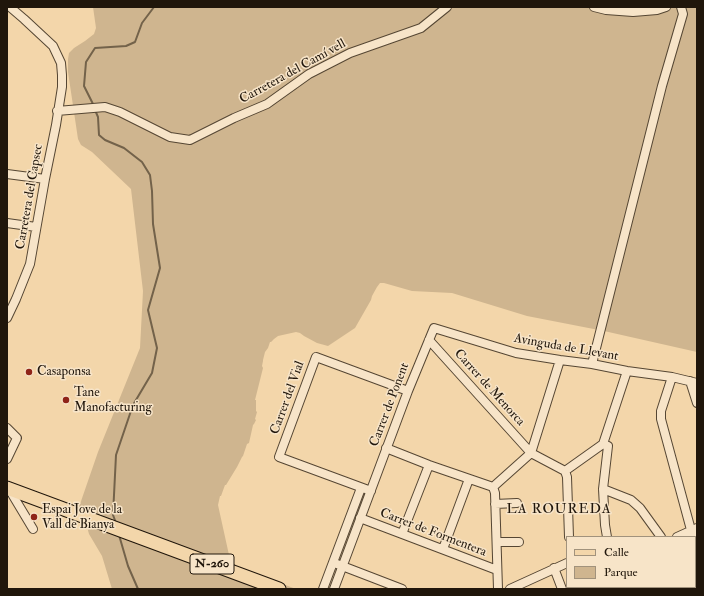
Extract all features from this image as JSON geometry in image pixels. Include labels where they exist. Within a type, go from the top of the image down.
[{"type":"main road","name":"N-260","points":[[8,487],[82,517],[279,589]]},
{"type":"street","name":"Carretera del Capsec","points":[[7,318],[30,264],[44,179],[56,125],[62,87],[61,63],[53,46],[10,7]]},
{"type":"street","name":"Carretera del Camí vell","points":[[58,111],[105,107],[120,112],[170,137],[190,140],[234,118],[267,104],[309,74],[350,53],[421,28],[447,7]]},
{"type":"street","points":[[594,7],[606,10],[633,12],[657,10],[666,7]]},
{"type":"street","points":[[592,364],[660,94],[683,14],[681,7]]},
{"type":"street","points":[[7,174],[44,179]]},
{"type":"street","points":[[7,223],[36,227]]},
{"type":"street","name":"Avinguda de Llevant","points":[[434,328],[516,352],[672,377],[694,382]]},
{"type":"street","name":"Carrer de Ponent","points":[[334,589],[386,448],[434,328]]},
{"type":"street","name":"Carrer de Menorca","points":[[429,340],[531,453]]},
{"type":"street","name":"Carrer del Vial","points":[[361,488],[279,457],[316,357],[408,391]]},
{"type":"street","points":[[493,487],[531,453],[560,360]]},
{"type":"street","points":[[565,471],[603,444],[627,371]]},
{"type":"street","points":[[672,377],[661,411],[661,419],[694,534],[683,536]]},
{"type":"street","points":[[694,382],[697,403]]},
{"type":"street","points":[[7,428],[17,438],[7,459]]},
{"type":"street","points":[[603,444],[608,446],[603,489],[607,536]]},
{"type":"street","points":[[386,448],[429,465],[493,487]]},
{"type":"street","points":[[531,453],[565,471],[567,477],[569,536]]},
{"type":"street","points":[[402,534],[429,465]]},
{"type":"street","points":[[443,549],[469,479]]},
{"type":"street","points":[[8,487],[32,529]]},
{"type":"street","points":[[493,487],[495,493],[498,589]]},
{"type":"street","points":[[323,588],[361,488],[371,491]]},
{"type":"street","points":[[603,489],[631,500],[640,508],[660,536]]},
{"type":"street","points":[[495,504],[517,503]]},
{"type":"street","name":"Carrer de Formentera","points":[[360,518],[497,570]]},
{"type":"street","points":[[497,542],[518,542]]},
{"type":"street","points":[[333,563],[402,589]]},
{"type":"street","points":[[510,589],[566,563]]},
{"type":"street","points":[[554,568],[562,589]]},
{"type":"green space","points":[[93,7],[697,7],[697,352],[604,331],[527,316],[452,293],[412,291],[380,283],[355,328],[328,346],[317,343],[296,332],[278,336],[270,342],[263,360],[263,368],[255,400],[257,412],[256,420],[253,425],[249,443],[247,444],[243,456],[220,496],[218,505],[229,555],[227,563],[296,589],[112,589],[102,556],[89,534],[79,507],[98,452],[140,348],[143,291],[131,189],[92,152],[81,145],[78,139],[68,72],[68,59],[69,53],[74,48],[94,34],[96,28]]},
{"type":"waterway","points":[[94,106],[84,86],[86,62],[95,48],[126,46],[135,42],[142,23],[154,7]]},
{"type":"waterway","points":[[95,110],[98,117],[99,135],[105,140],[124,148],[142,162],[150,175],[153,224],[160,268],[148,310],[157,348],[152,373],[133,405],[116,455],[113,515],[116,523]]},
{"type":"waterway","points":[[119,535],[128,566],[138,589]]},
{"type":"place","name":"Casaponsa","points":[[29,372]]},
{"type":"place","name":"Tane Manofacturing","points":[[66,400]]},
{"type":"place","name":"Espai Jove de la Vall de Bianya","points":[[34,517]]},
{"type":"district","name":"LA ROUREDA","points":[[559,510]]}]
